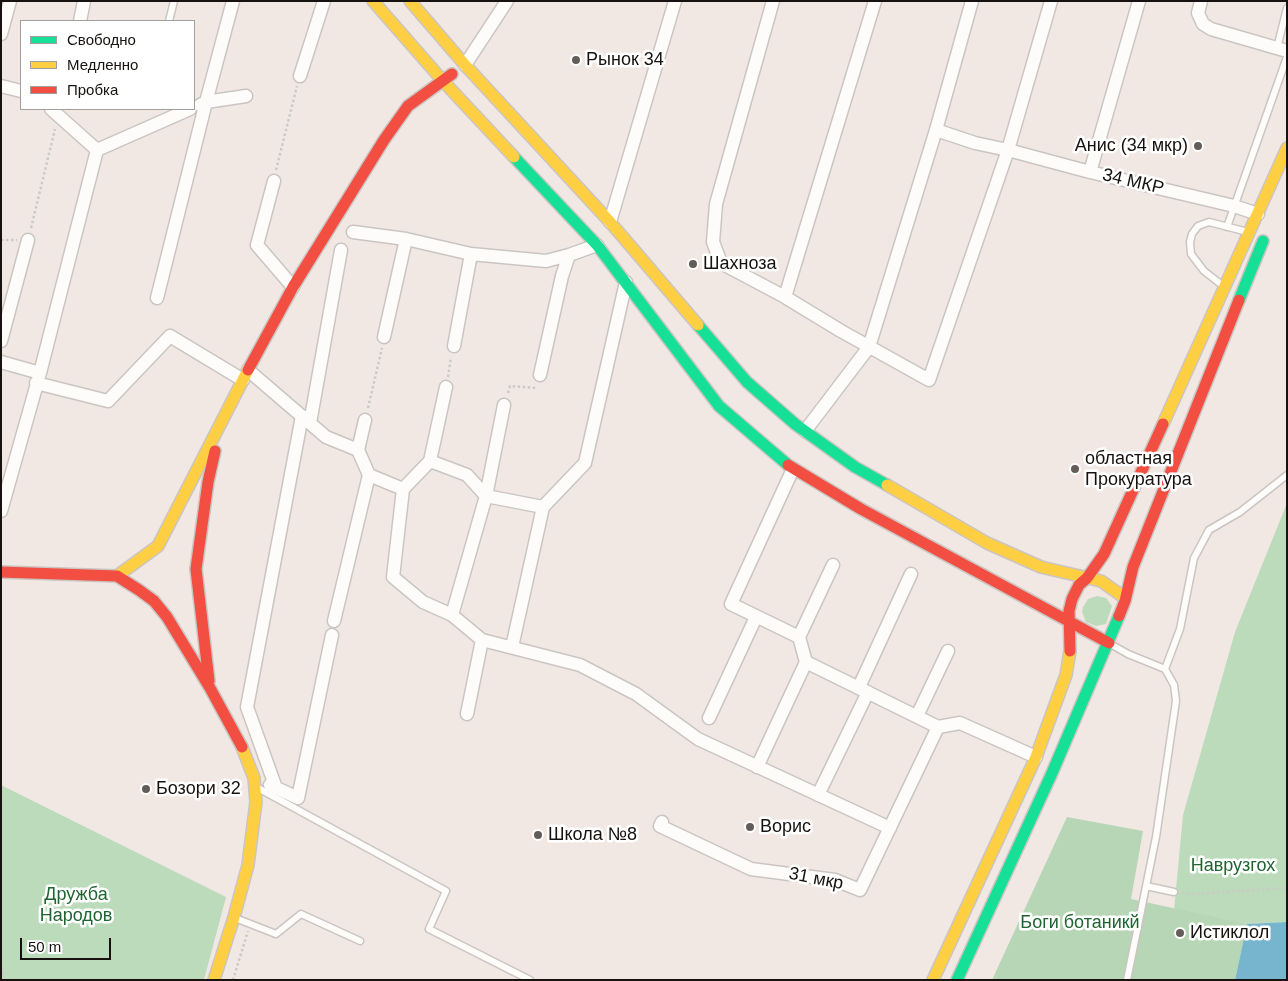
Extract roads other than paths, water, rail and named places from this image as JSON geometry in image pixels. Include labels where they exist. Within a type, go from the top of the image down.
[{"type":"main road","points":[[373,1],[442,81],[597,246],[719,406],[793,469],[861,509],[1109,643]]},
{"type":"main road","points":[[410,1],[465,65],[610,222],[747,382],[805,431],[855,467],[987,543],[1041,567],[1108,585],[1125,598]]},
{"type":"main road","points":[[117,576],[158,546],[293,287],[384,140],[408,106],[465,65]]},
{"type":"main road","points":[[933,980],[1036,757],[1066,675],[1070,649],[1069,610],[1072,599],[1079,585],[1087,578],[1104,554],[1287,148]]},
{"type":"main road","points":[[957,980],[1109,643],[1125,598],[1133,567],[1270,222],[1258,214]]},
{"type":"main road","points":[[210,688],[196,569],[208,482],[215,449],[246,375]]},
{"type":"main road","points":[[1,572],[117,576],[154,601],[168,617],[210,688],[248,761],[254,782],[256,802],[248,865],[234,918],[214,980]]},
{"type":"street","points":[[1,34],[10,1]]},
{"type":"street","points":[[80,20],[84,1]]},
{"type":"street","points":[[157,298],[200,105],[233,1]]},
{"type":"street","points":[[300,76],[324,1]]},
{"type":"street","points":[[465,65],[507,1]]},
{"type":"street","points":[[610,222],[675,1]]},
{"type":"street","points":[[773,1],[716,204],[713,242],[721,263],[785,297],[929,380],[1008,150],[1051,1]]},
{"type":"street","points":[[785,297],[874,1]]},
{"type":"street","points":[[805,431],[869,347],[936,130],[972,1]]},
{"type":"street","points":[[1090,172],[1139,1]]},
{"type":"street","points":[[1201,1],[1198,13],[1203,24],[1211,29],[1284,52]]},
{"type":"street","points":[[1,86],[20,91]]},
{"type":"street","points":[[200,105],[246,96]]},
{"type":"street","points":[[97,150],[188,110]]},
{"type":"street","points":[[56,111],[97,150]]},
{"type":"street","name":"34 МКР","points":[[936,130],[975,143],[1234,206],[1258,214]]},
{"type":"street","points":[[1,510],[38,378],[97,150]]},
{"type":"street","points":[[274,181],[257,245],[293,287]]},
{"type":"street","points":[[353,232],[406,239],[470,254],[546,261],[597,246]]},
{"type":"street","points":[[384,337],[406,239]]},
{"type":"street","points":[[1,341],[28,240]]},
{"type":"street","points":[[276,788],[247,707],[341,250]]},
{"type":"street","points":[[454,346],[470,254]]},
{"type":"street","points":[[540,375],[562,276],[569,255]]},
{"type":"street","points":[[512,647],[543,507],[585,463],[626,282]]},
{"type":"street","points":[[1,362],[38,378],[108,400],[170,336],[246,375],[326,437],[358,450]]},
{"type":"street","points":[[446,386],[430,461],[404,489],[393,577],[423,602],[452,615],[482,640],[580,665],[636,694],[698,739],[890,828]]},
{"type":"street","points":[[452,615],[486,496],[504,405]]},
{"type":"street","points":[[334,621],[369,475],[358,450],[365,420]]},
{"type":"street","points":[[430,461],[467,475],[486,496],[543,507]]},
{"type":"street","points":[[793,469],[731,604],[799,637]]},
{"type":"street","points":[[369,475],[404,489]]},
{"type":"street","points":[[757,767],[806,662],[799,637],[833,565]]},
{"type":"street","points":[[818,795],[864,690],[911,574]]},
{"type":"street","points":[[709,718],[756,617]]},
{"type":"street","points":[[254,782],[276,788],[298,798],[332,635]]},
{"type":"street","points":[[467,714],[482,640]]},
{"type":"street","points":[[917,716],[948,651]]},
{"type":"street","points":[[806,662],[938,727],[960,723],[1036,757]]},
{"type":"street","name":"31 мкр","points":[[661,824],[751,869],[835,880],[860,890],[938,727]]},
{"type":"lane","points":[[169,20],[174,1]]},
{"type":"lane","points":[[1228,227],[1284,52],[1287,8]]},
{"type":"lane","points":[[1225,287],[1204,271],[1192,254],[1190,242],[1192,234],[1198,226],[1209,222],[1250,233]]},
{"type":"lane","points":[[1165,669],[1180,629],[1194,558],[1209,530],[1240,512],[1287,475]]},
{"type":"lane","points":[[1109,643],[1128,654],[1165,669],[1174,685],[1176,701],[1156,837],[1127,980]]},
{"type":"lane","points":[[254,782],[446,890],[428,929],[530,980]]},
{"type":"lane","points":[[1146,886],[1174,892]]},
{"type":"lane","points":[[234,918],[276,934],[301,914],[360,941]]},
{"type":"water","points":[[1287,922],[1287,980],[1235,980],[1247,924]]},
{"type":"place","name":"Рынок 34","points":[[576,60]]},
{"type":"place","name":"Анис (34 мкр)","points":[[1198,146]]},
{"type":"place","name":"Шахноза","points":[[693,264]]},
{"type":"place","name":"областная Прокуратура","points":[[1075,469]]},
{"type":"place","name":"Бозори 32","points":[[146,789]]},
{"type":"place","name":"Ворис","points":[[750,827]]},
{"type":"place","name":"Школа №8","points":[[538,835]]},
{"type":"place","name":"Истиклол","points":[[1180,933]]},
{"type":"park label","name":"Наврузгох","points":[[1233,866]]},
{"type":"park label","name":"Дружба Народов","points":[[76,905]]},
{"type":"park label","name":"Боги ботаникй","points":[[1080,923]]}]
